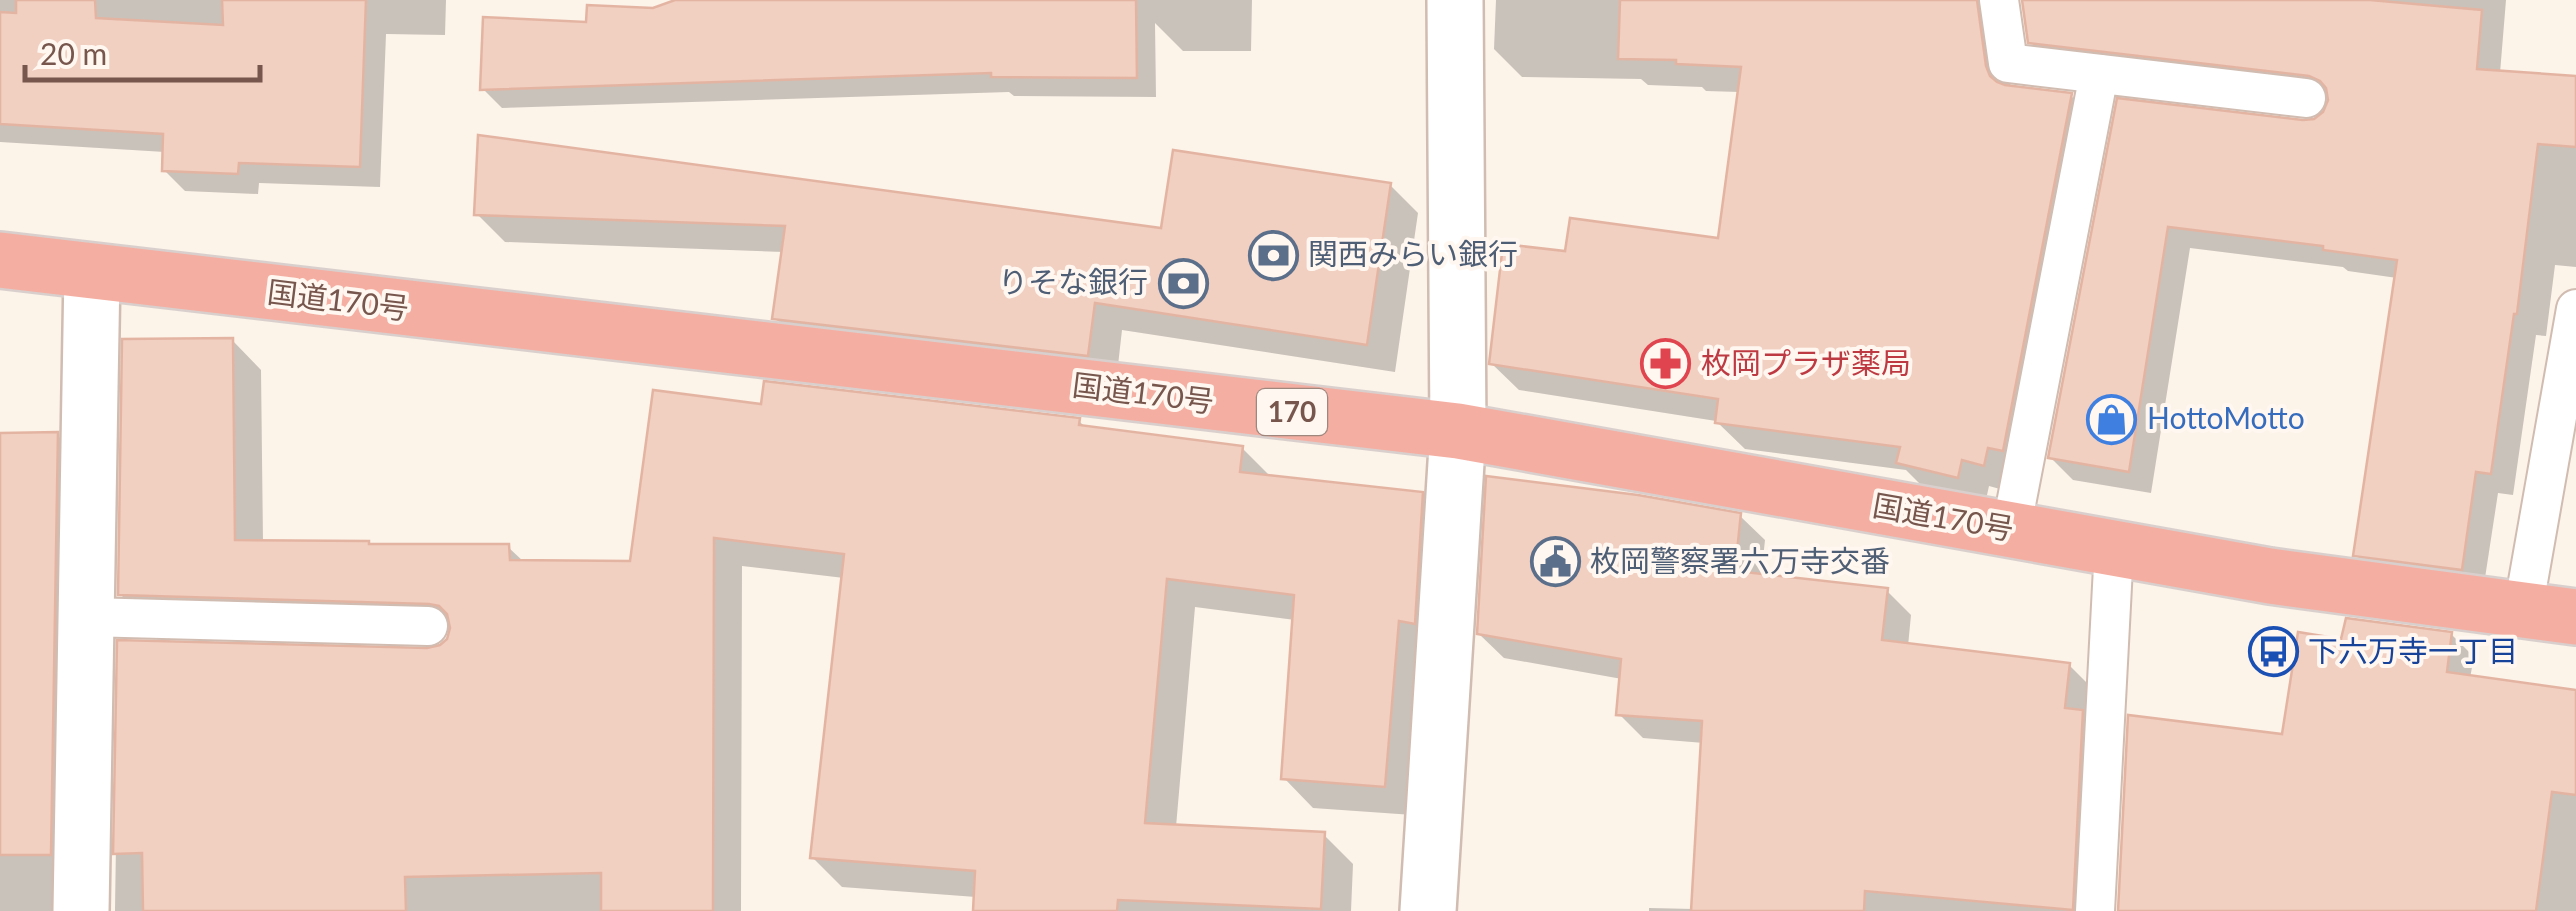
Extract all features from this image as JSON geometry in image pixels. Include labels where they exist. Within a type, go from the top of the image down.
[{"type":"highway","name":"国道170号","points":[[0,260],[1458,431],[2270,576],[2550,613]]},
{"type":"street","points":[[1428,911],[1458,431],[1455,0]]},
{"type":"street","points":[[81,911],[92,272]]},
{"type":"lane","points":[[1999,0],[2008,62],[2306,98]]},
{"type":"lane","points":[[2011,530],[2099,74]]},
{"type":"lane","points":[[2550,613],[2576,309]]},
{"type":"lane","points":[[2095,911],[2114,548]]},
{"type":"lane","points":[[86,617],[428,626]]},
{"type":"building","points":[[16,0],[95,0],[96,18],[223,25],[222,0],[366,0],[360,167],[239,163],[238,174],[162,171],[163,134],[0,124],[0,12],[16,13]]},
{"type":"building","points":[[675,0],[1136,0],[1137,78],[991,77],[991,73],[480,90],[483,17],[586,22],[587,5],[653,8]]},
{"type":"building","points":[[1620,0],[1977,0],[1990,76],[2005,85],[2072,93],[2003,451],[1988,448],[1984,466],[1962,460],[1958,478],[1896,463],[1900,447],[1715,423],[1718,399],[1489,364],[1503,244],[1565,251],[1570,218],[1718,238],[1741,67],[1618,59]]},
{"type":"building","points":[[2022,0],[2370,0],[2482,10],[2477,69],[2576,76],[2576,147],[2538,144],[2517,314],[2491,474],[2476,472],[2462,570],[2353,556],[2397,260],[2323,250],[2323,246],[2168,227],[2129,472],[2048,458],[2117,98],[2303,120],[2314,119],[2323,112],[2328,100],[2326,88],[2309,76],[2028,43]]},
{"type":"building","points":[[478,135],[1161,228],[1173,150],[1391,183],[1367,345],[1095,303],[1088,356],[772,319],[785,226],[474,215]]},
{"type":"building","points":[[233,338],[235,540],[509,544],[510,560],[630,561],[653,390],[761,404],[764,381],[1080,418],[1079,425],[1243,446],[1240,472],[1423,492],[1415,624],[1399,621],[1385,787],[1281,779],[1294,595],[1167,579],[1145,823],[1325,832],[1321,909],[1118,900],[1117,911],[973,911],[975,871],[810,858],[844,554],[714,538],[713,911],[601,911],[601,873],[405,877],[406,911],[143,911],[142,853],[113,854],[117,640],[427,648],[447,639],[450,628],[447,614],[439,606],[429,604],[118,595],[122,339]]},
{"type":"building","points":[[58,432],[51,855],[0,855],[0,433]]},
{"type":"building","points":[[1486,476],[1638,495],[1741,513],[1735,571],[1888,588],[1882,640],[2070,663],[2065,708],[2083,710],[2073,910],[1865,891],[1864,911],[1691,911],[1702,721],[1616,715],[1621,659],[1477,634]]},
{"type":"building","points":[[2346,618],[2452,632],[2447,672],[2576,690],[2576,795],[2552,792],[2536,911],[2118,911],[2128,715],[2282,734],[2298,632],[2341,639]]},
{"type":"place","name":"関西みらい銀行","points":[[1273,255]]},
{"type":"place","name":"りそな銀行","points":[[1183,283]]},
{"type":"place","name":"枚岡プラザ薬局","points":[[1666,364]]},
{"type":"place","name":"HottoMotto","points":[[2112,419]]},
{"type":"place","name":"枚岡警察署六万寺交番","points":[[1555,562]]},
{"type":"place","name":"下六万寺一丁目","points":[[2273,652]]}]
